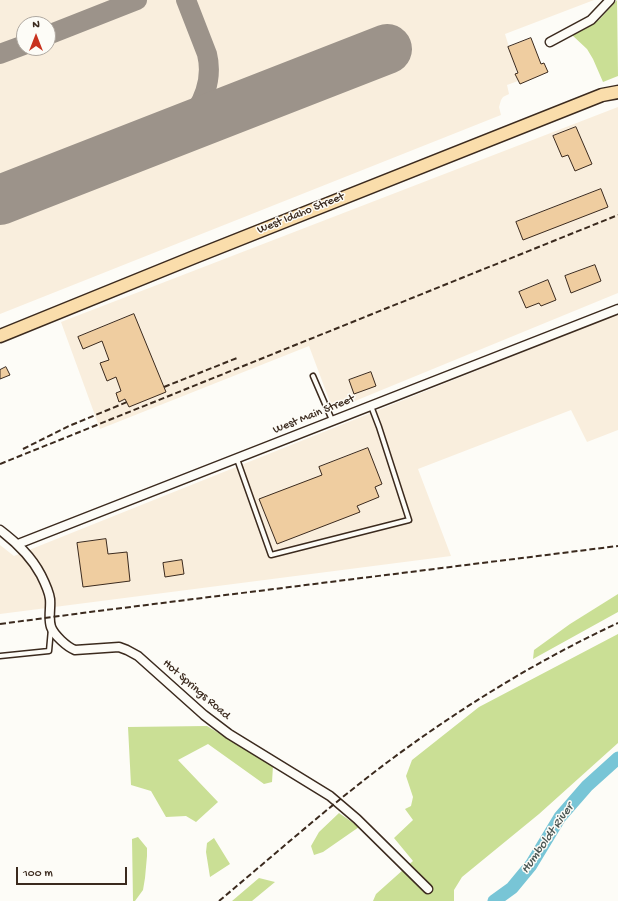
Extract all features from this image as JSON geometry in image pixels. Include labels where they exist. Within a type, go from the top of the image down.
[{"type":"main road","name":"West Idaho Street","points":[[0,336],[166,268],[602,95],[618,86]]},
{"type":"main road","name":"West Idaho Street","points":[[602,95],[618,92]]},
{"type":"street","points":[[550,42],[591,20],[610,0]]},
{"type":"street","name":"West Main Street","points":[[18,544],[618,308]]},
{"type":"street","points":[[0,530],[27,553],[47,587],[50,599],[51,627]]},
{"type":"street","name":"Hot Springs Road","points":[[51,627],[64,644],[75,650],[119,647],[138,656],[204,715],[229,734],[330,796],[357,819],[428,889]]},
{"type":"lane","points":[[312,376],[332,420]]},
{"type":"lane","points":[[237,459],[271,555],[408,520],[371,406]]},
{"type":"lane","points":[[0,656],[49,651],[51,627]]},
{"type":"shaded area","points":[[0,0],[594,0],[505,34],[518,81],[507,85],[509,94],[501,100],[499,107],[501,115],[0,314]]},
{"type":"shaded area","points":[[618,107],[618,293],[333,410],[309,346],[100,429],[61,322]]},
{"type":"shaded area","points":[[618,314],[618,430],[587,442],[571,410],[418,469],[451,556],[0,614],[0,545],[14,556]]},
{"type":"green space","points":[[617,0],[618,76],[603,82],[587,49],[572,35],[599,20]]},
{"type":"green space","points":[[618,594],[618,612],[533,659],[534,650],[570,624]]},
{"type":"green space","points":[[618,634],[618,743],[539,814],[462,877],[454,890],[454,901],[373,901],[376,894],[413,861],[394,838],[413,820],[405,809],[411,806],[413,797],[406,776],[412,760],[479,707]]},
{"type":"green space","points":[[207,726],[273,766],[272,782],[264,784],[208,744],[178,760],[218,802],[196,822],[186,816],[166,817],[151,791],[131,785],[128,727]]},
{"type":"green space","points":[[339,813],[359,827],[323,852],[314,855],[311,846],[319,832]]},
{"type":"green space","points":[[138,837],[147,848],[147,856],[143,890],[135,901],[133,901],[132,839]]},
{"type":"green space","points":[[214,838],[230,864],[210,877],[206,852],[207,843]]},
{"type":"green space","points":[[259,878],[275,882],[252,901],[232,901]]},
{"type":"building","points":[[531,38],[541,64],[544,63],[548,72],[520,84],[515,74],[518,73],[508,47]]},
{"type":"building","points":[[576,127],[592,164],[575,171],[568,155],[562,157],[553,136]]},
{"type":"building","points":[[601,189],[608,207],[523,240],[516,222]]},
{"type":"building","points":[[595,265],[601,281],[571,293],[565,276]]},
{"type":"building","points":[[548,280],[556,300],[541,306],[539,303],[526,308],[519,292]]},
{"type":"building","points":[[134,314],[166,392],[129,407],[125,399],[119,402],[116,393],[121,391],[116,377],[107,381],[100,363],[109,360],[102,341],[83,349],[78,337]]},
{"type":"building","points":[[6,367],[10,375],[0,379],[0,370]]},
{"type":"building","points":[[371,372],[376,386],[354,394],[349,380]]},
{"type":"building","points":[[368,448],[382,484],[375,487],[379,497],[357,506],[360,512],[277,544],[259,499],[322,475],[319,467]]},
{"type":"building","points":[[106,539],[108,554],[127,552],[130,581],[83,587],[77,543]]},
{"type":"building","points":[[182,560],[184,574],[165,577],[163,563]]},
{"type":"waterway","name":"Humboldt River","points":[[494,901],[512,888],[531,865],[560,817],[587,786],[618,758]]},
{"type":"taxiway","points":[[56,32],[137,0]]},
{"type":"taxiway","points":[[158,138],[185,122],[192,115],[202,100],[208,82],[209,63],[207,54],[186,0]]},
{"type":"taxiway","points":[[0,54],[16,48]]},
{"type":"runway","points":[[0,200],[387,49]]},
{"type":"railway","points":[[0,464],[618,215]]},
{"type":"railway","points":[[164,387],[237,358]]},
{"type":"railway","points":[[23,449],[69,426],[127,402]]},
{"type":"railway","points":[[0,624],[618,546]]},
{"type":"railway","points":[[219,901],[301,831],[412,744],[527,670],[557,653],[618,623]]}]
